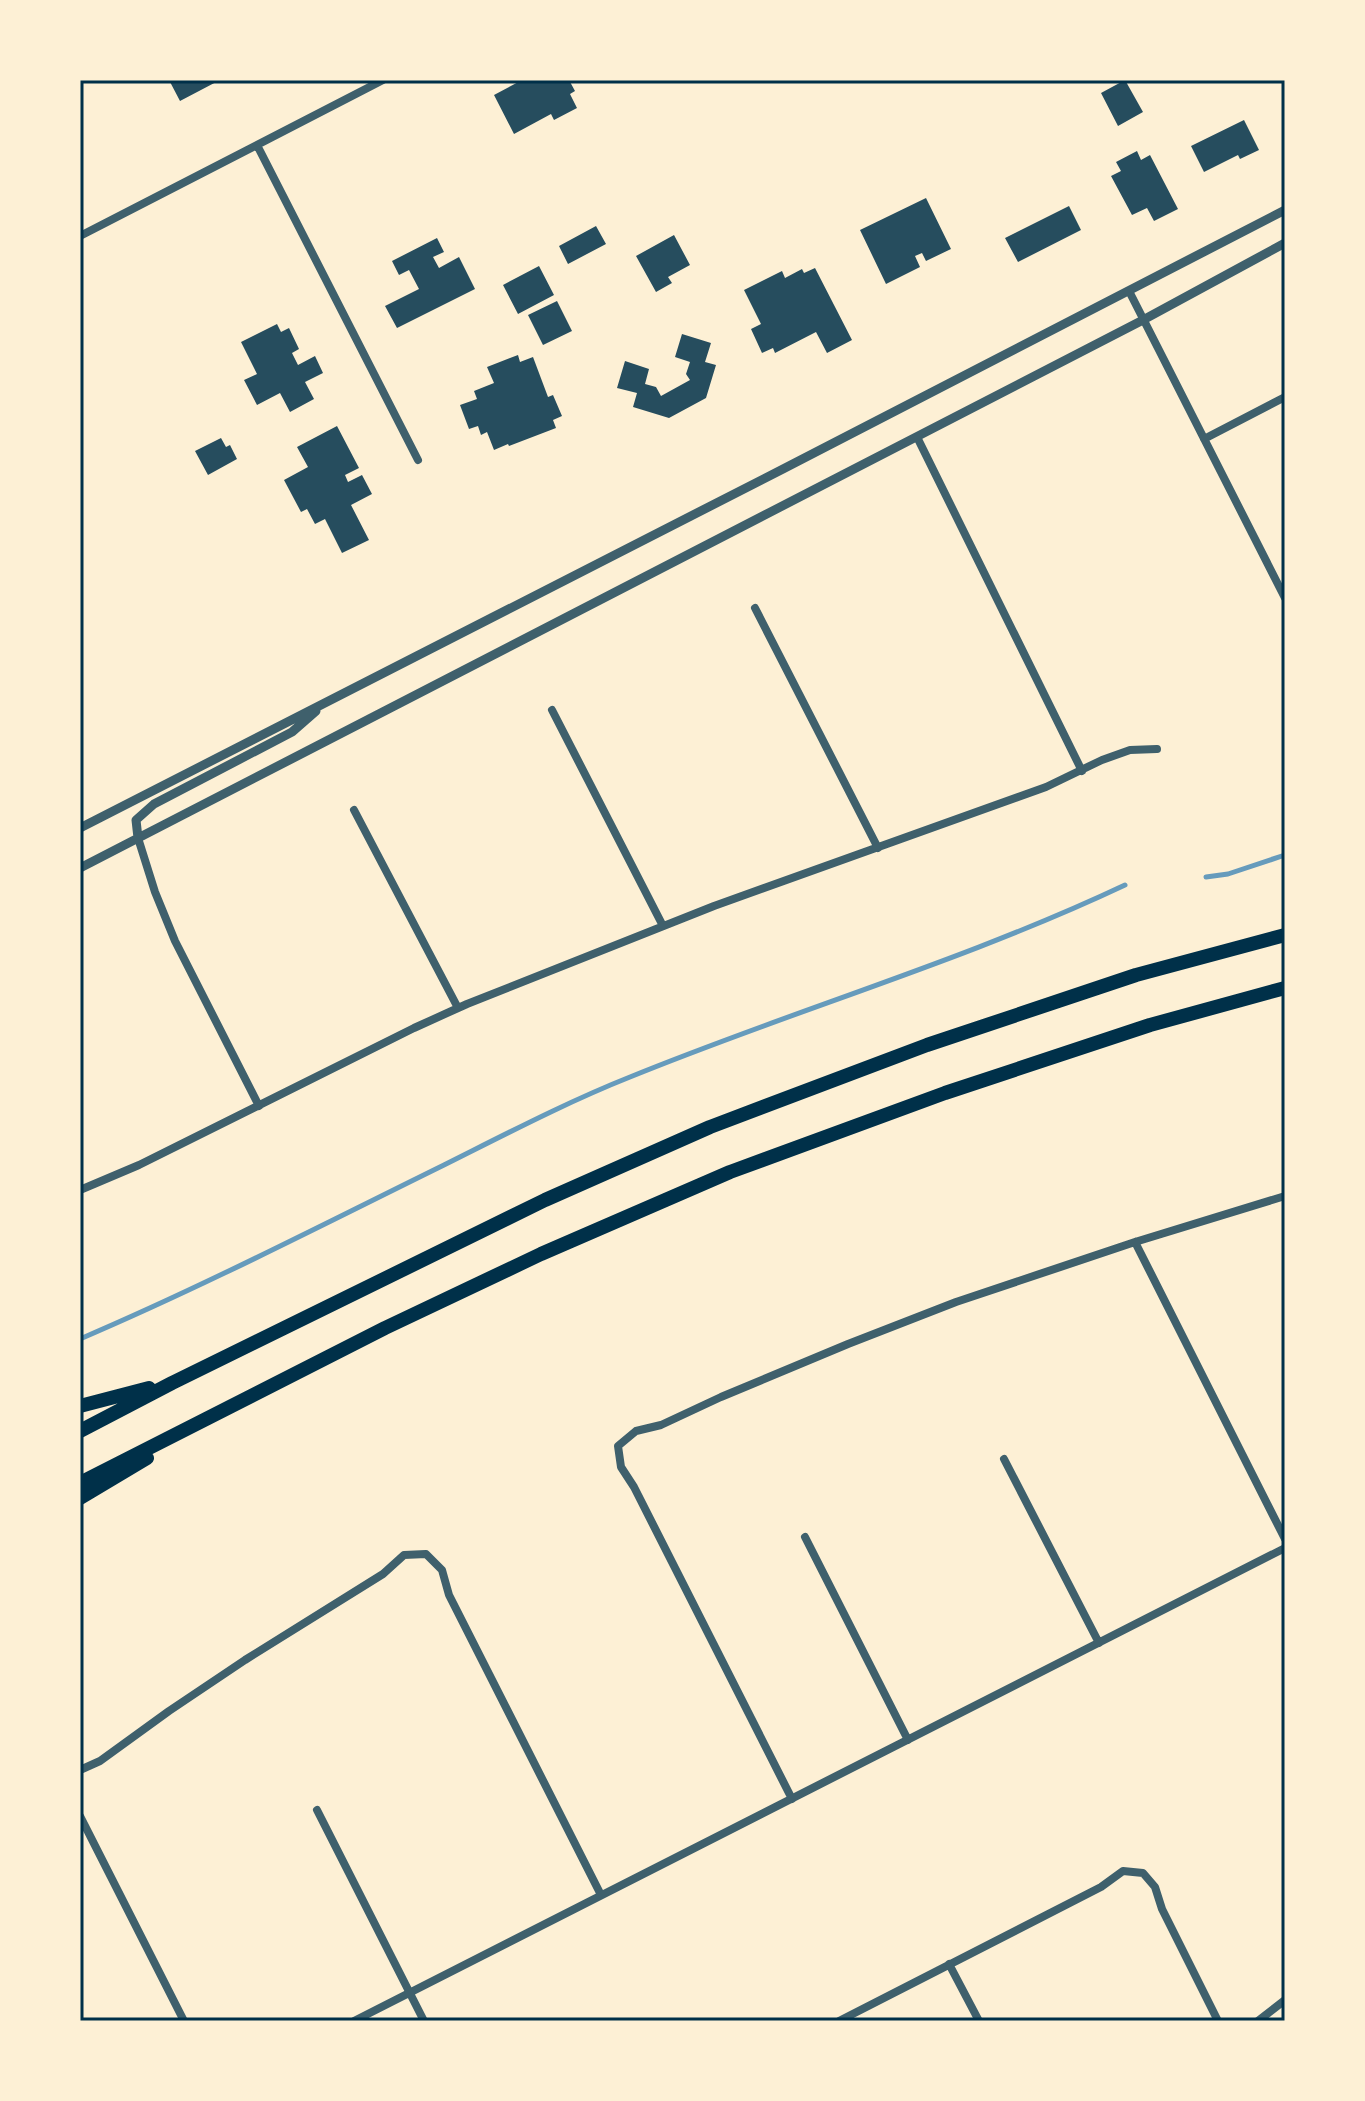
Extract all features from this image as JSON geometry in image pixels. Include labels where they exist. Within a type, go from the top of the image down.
[{"type":"highway","points":[[80,1431],[545,1200],[710,1127],[927,1045],[1136,975],[1285,935]]},
{"type":"highway","points":[[80,1483],[385,1328],[541,1254],[730,1172],[945,1093],[1121,1035],[1285,988]]},
{"type":"highway","points":[[80,1406],[172,1383]]},
{"type":"highway","points":[[80,1498],[271,1384]]},
{"type":"street","points":[[80,236],[383,80]]},
{"type":"street","points":[[257,145],[418,460]]},
{"type":"street","points":[[80,828],[1285,210]]},
{"type":"street","points":[[80,868],[1143,320],[1285,243]]},
{"type":"street","points":[[1129,291],[1285,598]]},
{"type":"street","points":[[1204,439],[1285,397]]},
{"type":"street","points":[[917,437],[1082,771]]},
{"type":"street","points":[[755,608],[878,848]]},
{"type":"street","points":[[259,1106],[175,941],[155,892],[138,838],[136,820],[154,804],[292,732],[327,701]]},
{"type":"street","points":[[552,710],[663,926]]},
{"type":"street","points":[[80,1190],[139,1165],[458,1008],[714,906],[984,810],[1102,760],[1130,750],[1157,749]]},
{"type":"street","points":[[354,810],[458,1008]]},
{"type":"street","points":[[792,1799],[621,1467],[618,1446],[636,1431],[661,1425],[848,1344],[970,1297],[1285,1196]]},
{"type":"street","points":[[1135,1242],[1285,1539]]},
{"type":"street","points":[[1004,1459],[1099,1643]]},
{"type":"street","points":[[805,1537],[908,1740]]},
{"type":"street","points":[[354,2021],[1285,1548]]},
{"type":"street","points":[[80,1770],[100,1761],[245,1660],[383,1574],[404,1555],[426,1554],[442,1570],[449,1595],[601,1895]]},
{"type":"street","points":[[317,1810],[424,2021]]},
{"type":"street","points":[[80,1816],[184,2021]]},
{"type":"street","points":[[839,2021],[1101,1887],[1123,1871],[1143,1873],[1155,1887],[1162,1909],[1218,2021]]},
{"type":"street","points":[[949,1964],[979,2021]]},
{"type":"street","points":[[1258,2021],[1285,2000]]},
{"type":"building","points":[[169,80],[220,80],[180,101]]},
{"type":"building","points":[[522,80],[569,80],[575,91],[570,94],[577,108],[554,120],[551,114],[514,134],[494,95]]},
{"type":"building","points":[[1125,80],[1143,112],[1118,126],[1101,93]]},
{"type":"building","points":[[1244,120],[1259,150],[1240,159],[1238,155],[1204,172],[1191,146]]},
{"type":"building","points":[[1137,151],[1141,160],[1150,155],[1178,209],[1154,221],[1147,208],[1132,215],[1111,176],[1121,171],[1116,162]]},
{"type":"building","points":[[926,198],[951,249],[926,261],[922,253],[915,256],[920,267],[886,284],[860,230]]},
{"type":"building","points":[[1069,206],[1081,230],[1018,262],[1005,238]]},
{"type":"building","points":[[596,226],[606,244],[568,264],[559,246]]},
{"type":"building","points":[[674,235],[690,265],[668,277],[672,283],[656,292],[636,256]]},
{"type":"building","points":[[437,238],[444,252],[433,257],[439,268],[459,257],[475,289],[397,328],[385,306],[419,289],[409,270],[399,275],[392,261]]},
{"type":"building","points":[[539,266],[554,295],[518,314],[503,285]]},
{"type":"building","points":[[815,268],[852,340],[827,353],[816,332],[775,353],[773,348],[762,353],[751,329],[761,324],[744,290],[782,271],[785,278],[802,269],[804,273]]},
{"type":"building","points":[[557,301],[572,331],[543,345],[528,315]]},
{"type":"building","points":[[277,324],[281,332],[289,328],[299,349],[292,353],[298,365],[315,356],[323,373],[305,382],[314,399],[290,412],[280,393],[257,405],[244,380],[257,374],[241,342]]},
{"type":"building","points":[[682,334],[711,343],[705,362],[716,365],[706,398],[669,418],[633,407],[637,393],[617,388],[625,361],[649,369],[645,384],[656,387],[661,396],[690,380],[686,374],[690,362],[675,357]]},
{"type":"building","points":[[518,355],[520,362],[533,357],[548,397],[553,395],[562,416],[553,420],[556,428],[494,450],[487,432],[481,435],[478,426],[469,429],[460,405],[477,399],[474,391],[494,383],[487,367]]},
{"type":"building","points":[[337,426],[359,468],[345,475],[348,482],[362,475],[372,494],[351,505],[369,540],[342,553],[325,519],[315,524],[307,509],[301,512],[284,480],[308,467],[297,447]]},
{"type":"building","points":[[221,438],[226,447],[230,445],[237,459],[208,475],[195,451]]},
{"type":"waterway","points":[[1206,877],[1228,874],[1285,855]]},
{"type":"waterway","points":[[80,1339],[218,1276],[606,1087],[1003,938],[1125,885]]}]
